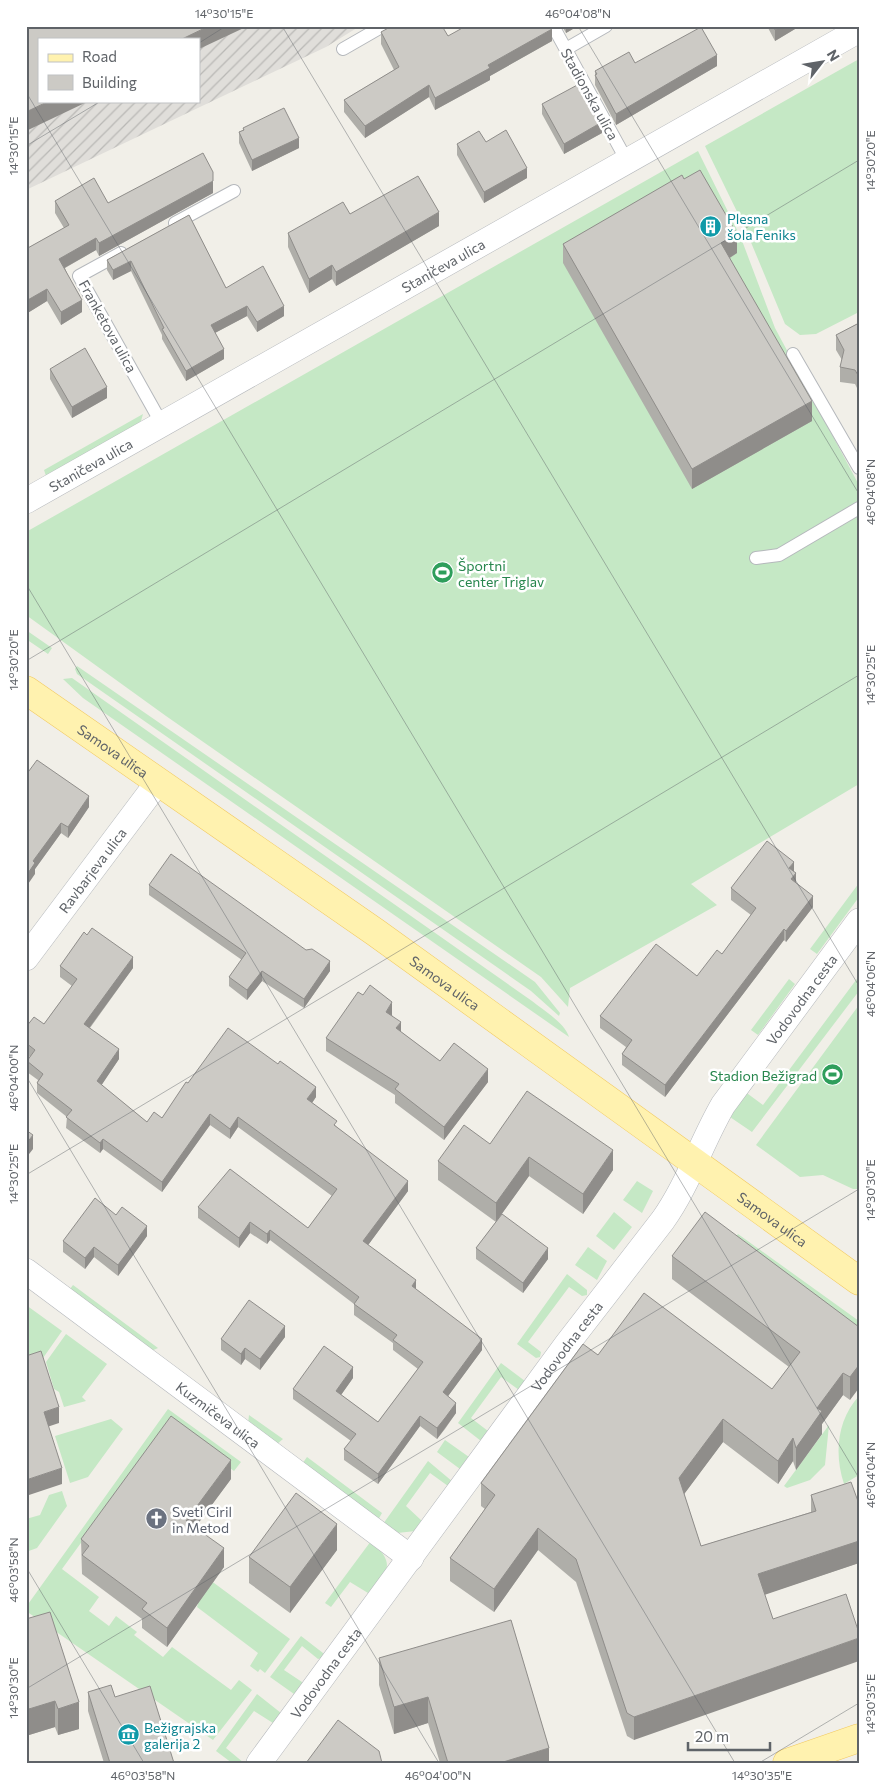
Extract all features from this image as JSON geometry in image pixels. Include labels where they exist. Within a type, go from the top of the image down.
[{"type":"main road","name":"Samova ulica","points":[[26,690],[375,932],[859,1281]]},
{"type":"main road","points":[[786,1763],[859,1738]]},
{"type":"street","name":"Staničeva ulica","points":[[26,502],[859,30]]},
{"type":"street","name":"Ravbarjeva ulica","points":[[26,958],[158,782]]},
{"type":"street","name":"Vodovodna cesta","points":[[259,1763],[567,1344],[678,1199],[723,1105],[859,921]]},
{"type":"street","name":"Kuzmičeva ulica","points":[[29,1273],[411,1558]]},
{"type":"lane","points":[[343,48],[384,26]]},
{"type":"lane","name":"Stadionska ulica","points":[[553,26],[627,161]]},
{"type":"lane","points":[[566,49],[606,26]]},
{"type":"lane","points":[[161,231],[234,191]]},
{"type":"lane","name":"Franketova ulica","points":[[132,246],[78,276],[163,426]]},
{"type":"lane","points":[[793,354],[859,468]]},
{"type":"lane","points":[[756,558],[779,554],[859,508]]},
{"type":"shaded area","points":[[26,26],[360,26],[326,47],[26,190]]},
{"type":"green space","points":[[859,59],[859,312],[816,334],[800,335],[785,324],[745,228],[705,146]]},
{"type":"green space","name":"Športni center Triglav","points":[[698,151],[741,238],[775,328],[859,485],[859,784],[691,884],[717,905],[570,988],[568,1007],[541,977],[166,716],[26,615],[26,532]]},
{"type":"green space","points":[[143,414],[141,421],[134,427],[46,476],[44,470]]},
{"type":"green space","points":[[26,630],[52,648],[48,654],[26,639]]},
{"type":"green space","points":[[77,666],[535,982],[560,1013],[559,1016],[531,991],[77,674],[75,669]]},
{"type":"green space","points":[[72,678],[532,1001],[558,1022],[569,1037],[83,698],[63,679]]},
{"type":"green space","points":[[859,883],[859,897],[817,954],[810,949]]},
{"type":"green space","points":[[859,976],[859,991],[752,1132],[727,1115],[744,1091],[763,1105]]},
{"type":"green space","points":[[789,979],[795,984],[758,1035],[751,1030]]},
{"type":"green space","name":"Stadion Bežigrad","points":[[859,1005],[859,1189],[853,1189],[823,1175],[800,1177],[756,1145]]},
{"type":"green space","points":[[637,1181],[653,1191],[642,1213],[623,1200]]},
{"type":"green space","points":[[614,1212],[632,1227],[614,1250],[596,1236]]},
{"type":"green space","points":[[738,1234],[859,1321],[859,1328],[734,1239]]},
{"type":"green space","points":[[588,1247],[607,1261],[597,1280],[575,1265]]},
{"type":"green space","points":[[567,1274],[587,1290],[587,1295],[582,1296],[569,1287],[528,1342],[541,1352],[540,1357],[536,1358],[517,1344]]},
{"type":"green space","points":[[73,1285],[158,1348],[149,1352],[67,1293]]},
{"type":"green space","points":[[26,1305],[62,1331],[43,1358],[26,1363]]},
{"type":"green space","points":[[66,1334],[107,1364],[82,1397],[86,1401],[64,1407],[59,1392],[54,1389],[46,1362]]},
{"type":"green space","points":[[501,1363],[525,1381],[519,1390],[501,1377],[471,1418],[488,1431],[481,1441],[458,1423]]},
{"type":"green space","points":[[859,1396],[859,1475],[844,1484],[839,1461],[842,1426],[852,1405]]},
{"type":"green space","points":[[168,1409],[241,1462],[234,1471],[168,1423],[62,1569],[99,1597],[89,1611],[109,1626],[116,1616],[137,1632],[134,1635],[163,1657],[172,1647],[231,1690],[239,1680],[252,1690],[213,1740],[26,1611],[26,1607]]},
{"type":"green space","points":[[249,1415],[283,1439],[276,1445],[248,1424]]},
{"type":"green space","points":[[111,1419],[123,1429],[88,1477],[70,1483],[55,1436]]},
{"type":"green space","points":[[829,1425],[825,1465],[810,1480],[787,1488],[784,1486]]},
{"type":"green space","points":[[445,1440],[469,1457],[460,1469],[437,1452]]},
{"type":"green space","points":[[307,1457],[382,1513],[378,1520],[302,1464]]},
{"type":"green space","points":[[428,1461],[453,1482],[448,1486],[430,1473],[406,1506],[422,1521],[416,1531],[397,1533],[383,1524]]},
{"type":"green space","points":[[62,1491],[67,1506],[37,1548],[26,1552],[26,1519],[40,1515],[49,1495]]},
{"type":"green space","points":[[371,1541],[379,1549],[387,1562],[385,1573],[381,1579],[368,1593],[350,1582],[331,1607],[325,1603]]},
{"type":"green space","points":[[191,1566],[290,1639],[265,1673],[260,1669],[258,1672],[250,1666],[258,1653],[197,1607],[198,1604],[176,1588]]},
{"type":"green space","points":[[301,1636],[323,1653],[324,1657],[318,1659],[302,1646],[284,1670],[302,1682],[303,1687],[294,1694],[270,1677]]},
{"type":"green space","points":[[257,1694],[281,1713],[273,1723],[254,1711],[226,1748],[244,1763],[232,1763],[216,1751]]},
{"type":"building","points":[[26,26],[209,26],[184,38],[38,38],[38,102],[47,102],[26,112]]},
{"type":"building","points":[[392,26],[442,26],[448,36],[466,26],[551,26],[552,29],[488,65],[490,68],[435,98],[429,85],[365,126],[344,100],[399,67],[381,32]]},
{"type":"building","points":[[773,26],[782,26],[775,30]]},
{"type":"building","points":[[701,27],[717,55],[616,114],[595,75],[597,74],[595,71],[629,52],[635,63]]},
{"type":"building","points":[[581,83],[602,122],[564,144],[542,104]]},
{"type":"building","points":[[284,108],[299,138],[252,160],[239,132],[244,130],[243,128]]},
{"type":"building","points":[[506,130],[527,168],[484,192],[457,144],[479,131],[486,142]]},
{"type":"building","points":[[203,153],[213,172],[213,181],[99,243],[96,238],[59,259],[82,300],[61,312],[47,289],[26,301],[26,249],[69,225],[55,201],[94,178],[108,203]]},
{"type":"building","points":[[700,170],[737,234],[721,243],[812,401],[692,469],[563,244],[682,175],[684,179]]},
{"type":"building","points":[[418,176],[439,212],[336,272],[332,265],[309,279],[288,233],[343,202],[350,214]]},
{"type":"building","points":[[189,215],[226,288],[263,266],[284,306],[257,322],[247,306],[211,325],[224,349],[186,371],[162,329],[164,328],[131,261],[113,270],[107,260]]},
{"type":"building","points":[[859,323],[859,377],[855,370],[840,367],[844,350],[836,335]]},
{"type":"building","points":[[85,348],[107,387],[72,407],[50,369]]},
{"type":"building","points":[[37,760],[89,796],[68,827],[61,823],[33,861],[35,863],[26,876],[26,775]]},
{"type":"building","points":[[767,841],[794,862],[789,868],[796,873],[791,879],[813,896],[786,931],[784,929],[665,1085],[622,1054],[632,1040],[600,1016],[656,944],[697,976],[717,950],[722,954],[756,908],[731,888]]},
{"type":"building","points":[[171,854],[306,950],[312,949],[330,961],[304,999],[262,971],[247,990],[229,977],[246,953],[149,885]]},
{"type":"building","points":[[92,928],[133,957],[84,1024],[119,1049],[97,1081],[147,1122],[154,1112],[162,1118],[186,1082],[188,1083],[228,1028],[278,1064],[280,1061],[316,1087],[307,1099],[337,1121],[334,1125],[408,1181],[363,1241],[416,1280],[412,1286],[482,1339],[443,1392],[456,1403],[445,1418],[437,1428],[420,1416],[378,1474],[344,1449],[356,1434],[293,1389],[324,1346],[353,1367],[336,1391],[378,1422],[423,1362],[393,1340],[397,1335],[354,1304],[359,1297],[270,1230],[267,1234],[250,1222],[239,1238],[198,1207],[230,1169],[308,1228],[337,1189],[238,1117],[230,1129],[210,1114],[162,1182],[103,1139],[100,1143],[66,1117],[72,1110],[37,1083],[43,1074],[27,1061],[35,1050],[26,1043],[26,1027],[34,1017],[44,1024],[77,979],[60,966],[84,932],[87,935]]},
{"type":"building","points":[[370,985],[392,1002],[386,1012],[401,1022],[396,1028],[440,1061],[454,1043],[488,1069],[444,1127],[395,1089],[399,1084],[326,1038],[358,992],[363,995]]},
{"type":"building","points":[[527,1091],[613,1150],[583,1194],[529,1157],[496,1203],[438,1161],[464,1125],[490,1144]]},
{"type":"building","points":[[26,1130],[33,1135],[26,1144]]},
{"type":"building","points":[[95,1198],[116,1215],[122,1207],[147,1226],[118,1265],[94,1247],[85,1258],[63,1241]]},
{"type":"building","points":[[705,1212],[859,1327],[859,1365],[850,1377],[843,1373],[817,1408],[822,1411],[796,1448],[793,1438],[778,1461],[723,1419],[679,1478],[701,1546],[816,1511],[811,1495],[851,1482],[859,1504],[859,1541],[758,1574],[773,1619],[846,1594],[859,1638],[634,1717],[627,1713],[576,1559],[538,1528],[494,1589],[450,1558],[495,1495],[481,1483],[583,1344],[598,1355],[644,1293],[772,1389],[800,1352],[672,1256]]},
{"type":"building","points":[[502,1214],[548,1248],[523,1283],[476,1248]]},
{"type":"building","points":[[249,1300],[285,1326],[260,1359],[245,1348],[241,1354],[221,1339]]},
{"type":"building","points":[[41,1351],[59,1407],[44,1412],[62,1468],[26,1480],[26,1356]]},
{"type":"building","name":"Sveti Ciril in Metod","points":[[171,1416],[231,1460],[186,1521],[224,1548],[167,1628],[142,1609],[147,1603],[82,1555],[89,1546],[81,1539]]},
{"type":"building","points":[[296,1493],[337,1524],[290,1587],[249,1557]]},
{"type":"building","points":[[50,1612],[79,1702],[58,1709],[55,1701],[29,1709],[26,1702],[26,1619]]},
{"type":"building","points":[[511,1620],[549,1748],[500,1763],[448,1763],[428,1697],[394,1707],[379,1658]]},
{"type":"building","name":"Bežigrajska galerija 2","points":[[111,1685],[115,1697],[150,1686],[174,1763],[110,1763],[88,1692]]},
{"type":"building","points":[[338,1720],[379,1751],[382,1763],[306,1763]]},
{"type":"place","name":"Plesna šola Feniks","points":[[711,226]]},
{"type":"place","name":"Športni center Triglav","points":[[442,573]]},
{"type":"place","name":"Stadion Bežigrad","points":[[833,1075]]},
{"type":"place","name":"Sveti Ciril in Metod","points":[[156,1519]]},
{"type":"place","name":"Bežigrajska galerija 2","points":[[128,1735]]}]
